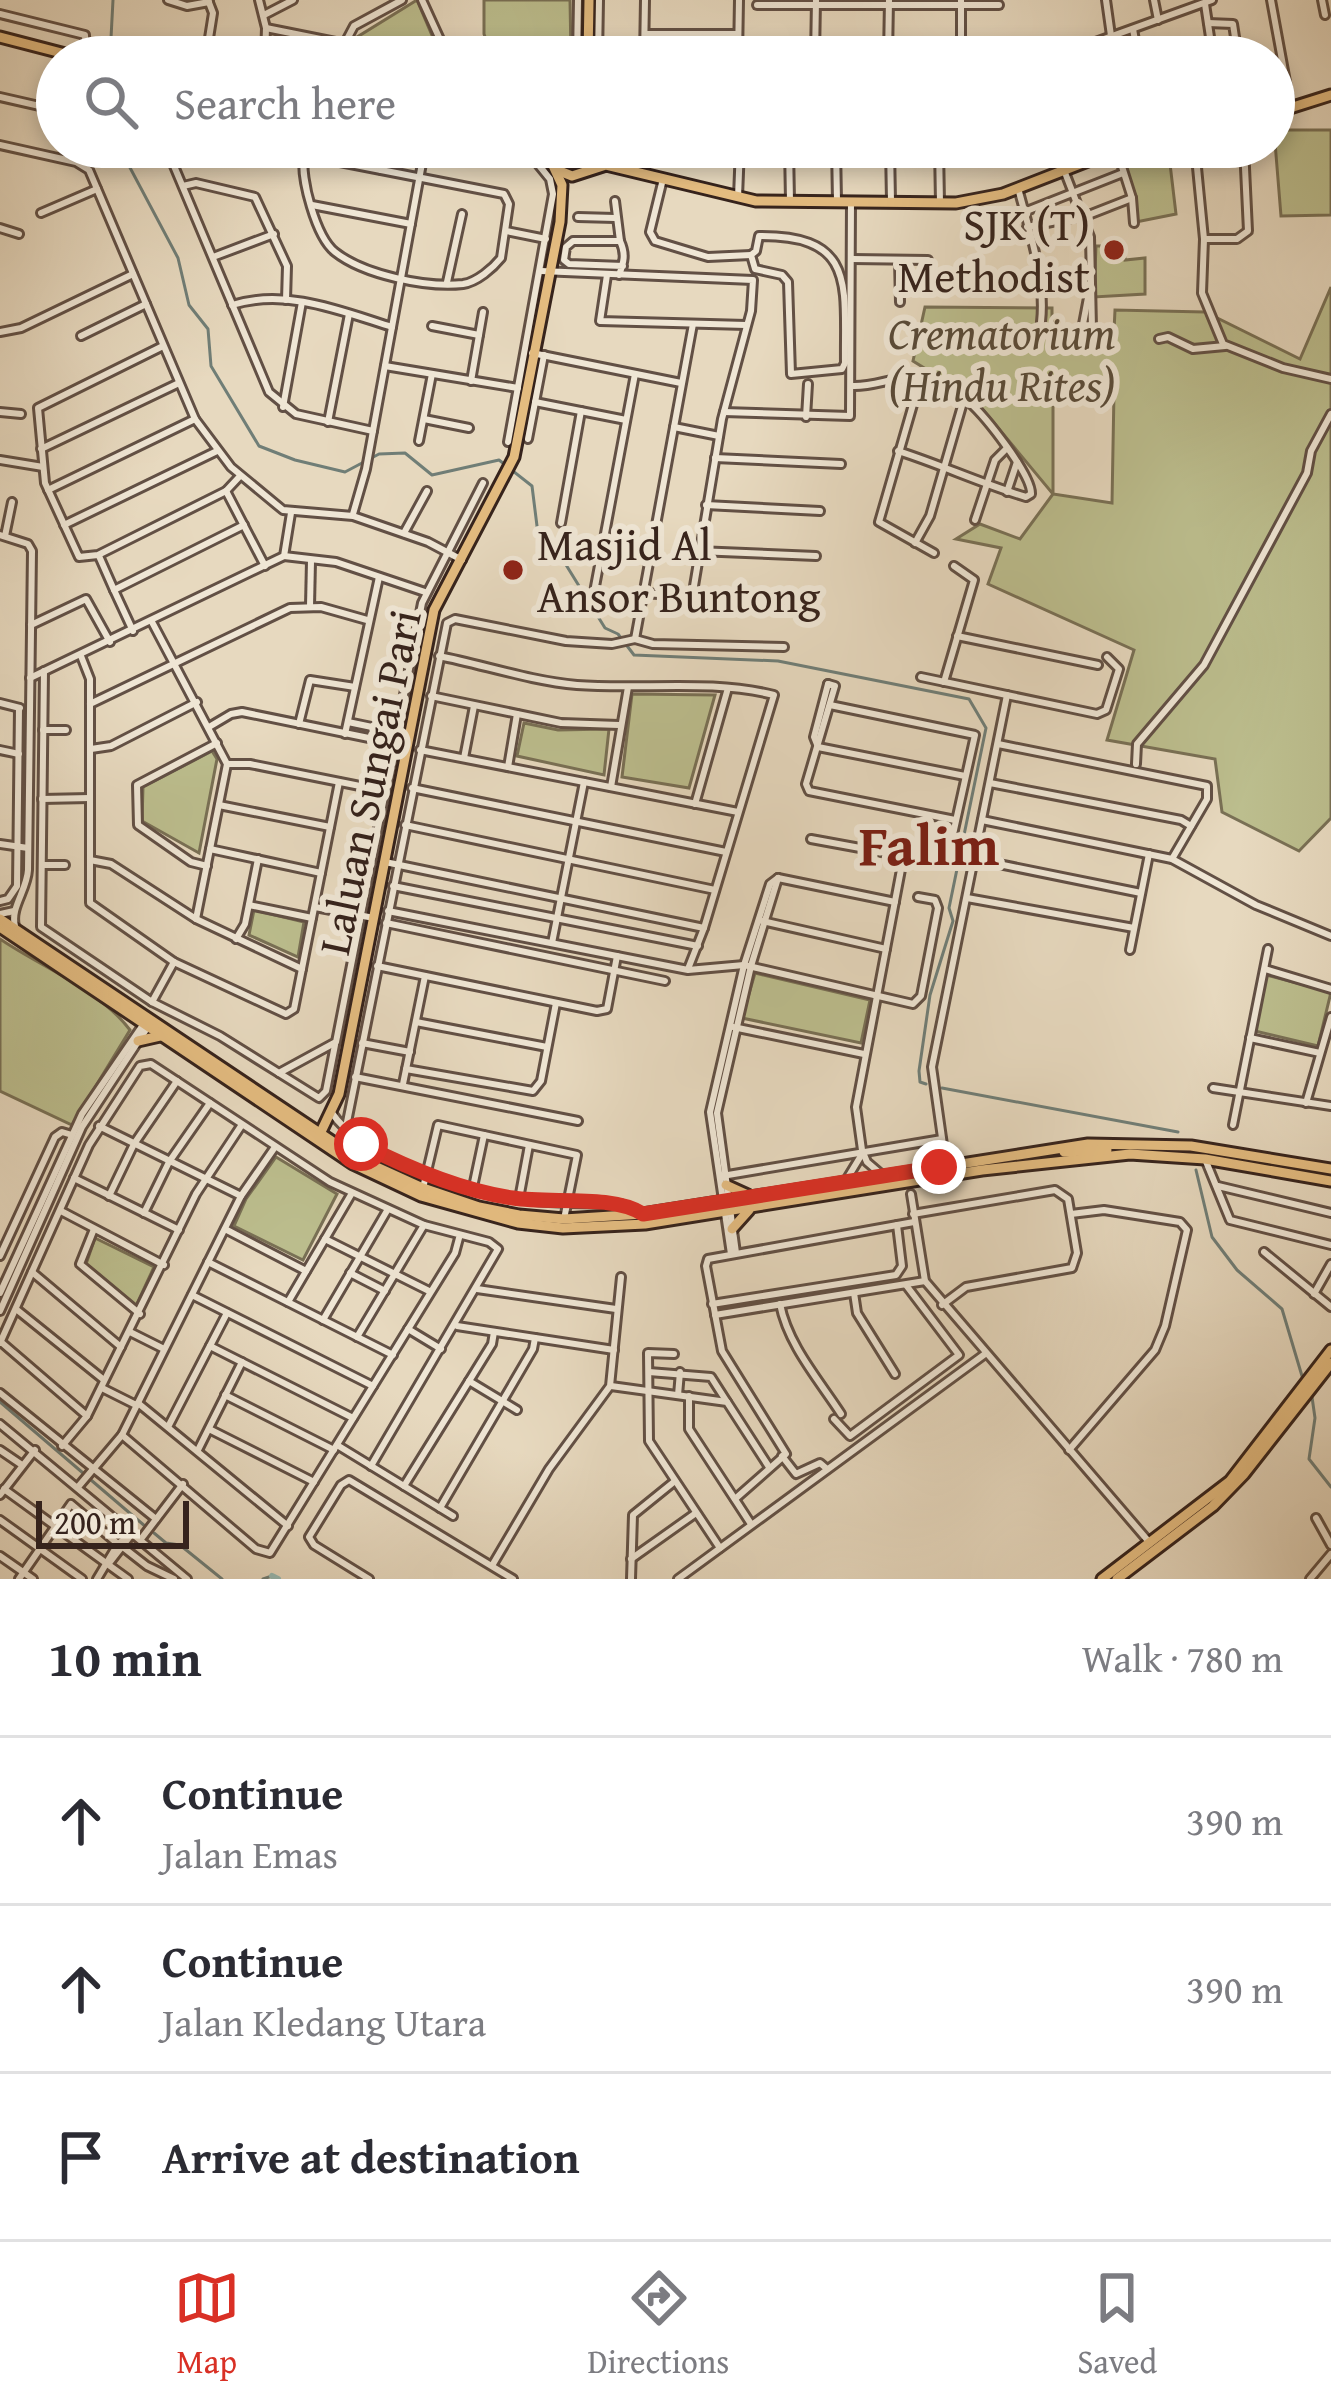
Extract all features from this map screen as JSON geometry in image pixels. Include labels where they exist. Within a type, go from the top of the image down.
[{"type":"main road","points":[[588,36],[589,0]]},
{"type":"main road","points":[[0,37],[36,46]]},
{"type":"main road","points":[[1295,109],[1331,97]]},
{"type":"main road","name":"Laluan Sungai Pari","points":[[318,1138],[332,1113],[364,964],[380,921],[414,748],[434,610],[514,458],[546,272],[560,222],[562,185],[555,168]]},
{"type":"main road","points":[[560,168],[565,175],[597,168]]},
{"type":"main road","points":[[560,222],[569,190],[587,168]]},
{"type":"main road","points":[[618,168],[738,198],[940,203],[983,200],[1069,168]]},
{"type":"main road","points":[[631,168],[663,179]]},
{"type":"main road","points":[[0,920],[318,1138],[423,1188],[479,1207],[564,1219],[705,1210],[730,1229],[753,1202],[845,1182],[886,1181],[910,1188],[1064,1152],[1102,1150],[1205,1159],[1331,1181]]},
{"type":"main road","points":[[0,920],[123,1012],[147,1023],[160,1036],[392,1185],[475,1214],[518,1223],[609,1227],[938,1172],[1154,1155]]},
{"type":"main road","points":[[123,1012],[136,1039],[160,1036]]},
{"type":"main road","points":[[910,1188],[959,1164],[1063,1146],[1148,1143],[1329,1167]]},
{"type":"main road","points":[[705,1210],[722,1181],[753,1202]]},
{"type":"main road","points":[[1116,1577],[1150,1543],[1230,1480],[1331,1350]]},
{"type":"main road","points":[[1116,1577],[1213,1506],[1331,1363]]},
{"type":"street","points":[[168,0],[187,6],[210,3],[208,36]]},
{"type":"street","points":[[259,0],[266,36]]},
{"type":"street","points":[[264,15],[292,0]]},
{"type":"street","points":[[349,36],[354,26],[402,0]]},
{"type":"street","points":[[422,0],[438,36]]},
{"type":"street","points":[[578,0],[578,36]]},
{"type":"street","points":[[598,36],[599,0]]},
{"type":"street","points":[[645,0],[645,34],[738,34],[739,0]]},
{"type":"street","points":[[1106,0],[1111,36]]},
{"type":"street","points":[[1154,0],[1158,20]]},
{"type":"street","points":[[1271,0],[1278,36]]},
{"type":"street","points":[[1322,0],[1325,15]]},
{"type":"street","points":[[1114,36],[1207,1],[1210,36]]},
{"type":"street","points":[[815,36],[816,3]]},
{"type":"street","points":[[888,3],[888,36]]},
{"type":"street","points":[[961,3],[961,36]]},
{"type":"street","points":[[757,5],[999,5]]},
{"type":"street","points":[[0,14],[83,36]]},
{"type":"street","points":[[1208,23],[1232,24],[1234,36]]},
{"type":"street","points":[[266,28],[306,36]]},
{"type":"street","points":[[1132,29],[1133,36]]},
{"type":"street","points":[[0,97],[36,105]]},
{"type":"street","points":[[0,145],[36,154]]},
{"type":"street","points":[[85,168],[195,419],[240,476],[291,512],[353,515],[462,560]]},
{"type":"street","points":[[175,168],[262,379],[283,407],[373,431]]},
{"type":"street","points":[[302,168],[301,176],[327,242],[336,253],[377,274],[468,283],[496,265],[506,231],[509,204],[504,194],[371,168]]},
{"type":"street","points":[[353,515],[366,469],[422,168]]},
{"type":"street","points":[[539,168],[553,187],[546,272],[751,278],[755,289],[719,436],[692,598]]},
{"type":"street","points":[[738,198],[739,168]]},
{"type":"street","points":[[789,168],[790,201]]},
{"type":"street","points":[[836,168],[837,201]]},
{"type":"street","points":[[890,168],[891,201]]},
{"type":"street","points":[[940,168],[940,203]]},
{"type":"street","points":[[1122,168],[1134,223]]},
{"type":"street","points":[[1197,168],[1204,239],[1202,293],[1225,346]]},
{"type":"street","points":[[1204,239],[1238,239],[1248,231],[1245,168]]},
{"type":"street","points":[[1064,170],[1092,245],[1092,328]]},
{"type":"street","points":[[1024,212],[1123,173]]},
{"type":"street","points":[[663,179],[650,232],[655,241],[708,257],[751,255],[759,236],[817,244],[840,270],[845,326],[842,369],[791,374],[788,282],[782,275],[755,269],[751,255]]},
{"type":"street","points":[[183,186],[196,183],[248,193],[261,204],[287,266],[286,300]]},
{"type":"street","points":[[1018,188],[1043,303],[1040,322]]},
{"type":"street","points":[[41,213],[97,189]]},
{"type":"street","points":[[615,200],[624,252],[619,275]]},
{"type":"street","points":[[1027,227],[1082,216],[1127,200]]},
{"type":"street","points":[[724,412],[845,418],[852,411],[851,201]]},
{"type":"street","points":[[312,205],[411,224]]},
{"type":"street","points":[[447,283],[462,214]]},
{"type":"street","points":[[578,217],[615,218]]},
{"type":"street","points":[[0,228],[20,234]]},
{"type":"street","points":[[506,231],[547,239]]},
{"type":"street","points":[[213,257],[274,234]]},
{"type":"street","points":[[620,241],[573,241],[566,247],[564,260],[623,266]]},
{"type":"street","points":[[852,260],[928,260]]},
{"type":"street","points":[[899,260],[900,302]]},
{"type":"street","points":[[0,332],[21,328],[133,274]]},
{"type":"street","points":[[607,275],[600,321],[746,326]]},
{"type":"street","points":[[232,305],[249,300],[302,302],[392,327]]},
{"type":"street","points":[[283,407],[302,302]]},
{"type":"street","points":[[81,336],[146,304]]},
{"type":"street","points":[[471,381],[483,312]]},
{"type":"street","points":[[328,422],[349,313]]},
{"type":"street","points":[[635,639],[693,324]]},
{"type":"street","points":[[432,326],[479,334]]},
{"type":"street","points":[[1159,338],[1193,349],[1225,346],[1331,380]]},
{"type":"street","points":[[164,346],[38,408],[48,490],[79,557],[98,556],[226,491],[240,476]]},
{"type":"street","points":[[534,354],[681,383]]},
{"type":"street","points":[[508,442],[518,388],[534,354]]},
{"type":"street","points":[[528,439],[535,402],[534,354]]},
{"type":"street","points":[[385,366],[518,388]]},
{"type":"street","points":[[419,441],[431,374]]},
{"type":"street","points":[[594,592],[635,374]]},
{"type":"street","points":[[853,386],[921,377],[964,398],[1031,482],[1031,494],[1007,492],[898,451]]},
{"type":"street","points":[[921,377],[879,518],[883,527],[934,553]]},
{"type":"street","points":[[41,448],[179,383]]},
{"type":"street","points":[[806,417],[808,384]]},
{"type":"street","points":[[915,543],[930,516],[964,398]]},
{"type":"street","points":[[535,402],[627,420]]},
{"type":"street","points":[[561,524],[581,411]]},
{"type":"street","points":[[0,412],[21,415]]},
{"type":"street","points":[[1136,764],[1140,740],[1204,665],[1307,473],[1312,451],[1331,414]]},
{"type":"street","points":[[424,418],[469,428]]},
{"type":"street","points":[[48,490],[195,419]]},
{"type":"street","points":[[674,428],[719,436]]},
{"type":"street","points":[[975,520],[995,460],[1006,449]]},
{"type":"street","points":[[62,526],[217,451]]},
{"type":"street","points":[[715,458],[841,464]]},
{"type":"street","points":[[0,460],[43,467]]},
{"type":"street","points":[[1007,492],[1017,462]]},
{"type":"street","points":[[44,671],[41,927],[152,1002],[220,1036],[319,1098],[326,1091],[426,592],[483,484]]},
{"type":"street","points":[[226,491],[266,566]]},
{"type":"street","points":[[404,533],[427,491]]},
{"type":"street","points":[[0,920],[14,911],[27,886],[32,551],[28,544],[2,536],[12,502]]},
{"type":"street","points":[[706,505],[820,511]]},
{"type":"street","points":[[284,556],[291,512]]},
{"type":"street","points":[[114,590],[244,525]]},
{"type":"street","points":[[698,551],[816,556]]},
{"type":"street","points":[[98,556],[133,631]]},
{"type":"street","points":[[30,678],[284,556],[336,562],[426,592]]},
{"type":"street","points":[[310,606],[311,560]]},
{"type":"street","points":[[944,682],[974,580],[953,566]]},
{"type":"street","points":[[345,734],[379,577]]},
{"type":"street","points":[[642,593],[791,602]]},
{"type":"street","points":[[30,626],[86,599],[110,642]]},
{"type":"street","points":[[90,704],[290,608],[310,606],[368,620]]},
{"type":"street","points":[[344,1132],[377,966],[380,921],[388,911],[393,886],[391,863],[405,825],[414,748],[444,627],[455,620],[566,641],[612,644],[635,639],[653,644],[784,647]]},
{"type":"street","points":[[152,622],[227,764],[196,920]]},
{"type":"street","points":[[957,636],[1098,665]]},
{"type":"street","points":[[81,656],[89,670],[90,903],[174,962],[290,1014],[339,782]]},
{"type":"street","points":[[439,656],[572,684],[728,688],[773,695],[688,970]]},
{"type":"street","points":[[921,677],[1097,714],[1104,712],[1119,669],[1107,657]]},
{"type":"street","points":[[299,724],[310,680],[355,687]]},
{"type":"street","points":[[818,747],[814,737],[828,684],[835,686],[807,788],[813,793],[956,820]]},
{"type":"street","points":[[611,787],[628,687]]},
{"type":"street","points":[[695,804],[728,688]]},
{"type":"street","points":[[938,1172],[944,1152],[932,1067],[1007,695]]},
{"type":"street","points":[[430,696],[561,723],[620,725]]},
{"type":"street","points":[[90,749],[111,746],[196,702]]},
{"type":"street","points":[[0,703],[29,710]]},
{"type":"street","points":[[811,839],[942,863],[948,857],[975,736],[830,705]]},
{"type":"street","points":[[464,758],[474,706]]},
{"type":"street","points":[[0,901],[8,899],[16,886],[20,708]]},
{"type":"street","points":[[209,727],[237,712],[738,812]]},
{"type":"street","points":[[508,767],[517,714]]},
{"type":"street","points":[[348,722],[396,732]]},
{"type":"street","points":[[43,730],[67,730]]},
{"type":"street","points":[[207,866],[191,862],[138,825],[137,785],[218,743]]},
{"type":"street","points":[[997,744],[1199,783],[1209,792],[1172,859]]},
{"type":"street","points":[[818,747],[965,776]]},
{"type":"street","points":[[0,750],[20,754]]},
{"type":"street","points":[[227,764],[250,764],[386,790]]},
{"type":"street","points":[[551,944],[584,782]]},
{"type":"street","points":[[989,783],[1191,826]]},
{"type":"street","points":[[412,788],[727,852]]},
{"type":"street","points":[[42,799],[90,798]]},
{"type":"street","points":[[219,805],[330,827]]},
{"type":"street","points":[[982,820],[1172,859],[1265,909],[1331,936]]},
{"type":"street","points":[[405,825],[715,890]]},
{"type":"street","points":[[0,844],[28,848]]},
{"type":"street","points":[[210,849],[321,872]]},
{"type":"street","points":[[1130,950],[1148,854]]},
{"type":"street","points":[[236,939],[258,859]]},
{"type":"street","points":[[886,1181],[862,1150],[856,1107],[903,859]]},
{"type":"street","points":[[89,860],[111,864],[196,920],[302,969]]},
{"type":"street","points":[[974,860],[1141,893]]},
{"type":"street","points":[[391,863],[704,928]]},
{"type":"street","points":[[42,865],[65,865]]},
{"type":"street","points":[[734,1253],[717,1112],[748,966],[778,878],[895,902]]},
{"type":"street","points":[[393,886],[698,946]]},
{"type":"street","points":[[388,911],[688,970],[748,966],[913,1004],[920,1000],[938,904],[919,897]]},
{"type":"street","points":[[967,898],[1134,928]]},
{"type":"street","points":[[249,905],[312,918]]},
{"type":"street","points":[[315,907],[665,981]]},
{"type":"street","points":[[14,911],[16,929]]},
{"type":"street","points":[[761,921],[886,950]]},
{"type":"street","points":[[1233,1125],[1268,949]]},
{"type":"street","points":[[364,964],[606,1011],[617,956]]},
{"type":"street","points":[[152,1002],[174,962]]},
{"type":"street","points":[[1264,969],[1331,989]]},
{"type":"street","points":[[403,1086],[425,976]]},
{"type":"street","points":[[406,1069],[533,1090],[541,1082],[556,1003]]},
{"type":"street","points":[[1306,1103],[1331,1016]]},
{"type":"street","points":[[416,1022],[548,1047]]},
{"type":"street","points":[[0,1293],[82,1114],[147,1023]]},
{"type":"street","points":[[733,1027],[864,1054]]},
{"type":"street","points":[[1250,1037],[1320,1052]]},
{"type":"street","points":[[0,1311],[82,1127],[136,1039]]},
{"type":"street","points":[[362,1043],[410,1052]]},
{"type":"street","points":[[279,1073],[335,1046],[347,1051]]},
{"type":"street","points":[[87,1416],[0,1342],[99,1126],[145,1064],[352,1193],[424,1225],[498,1249],[371,1466]]},
{"type":"street","points":[[355,1077],[578,1120]]},
{"type":"street","points":[[110,1196],[134,1144],[177,1081]]},
{"type":"street","points":[[1213,1088],[1331,1106]]},
{"type":"street","points":[[144,1213],[169,1162],[210,1103]]},
{"type":"street","points":[[332,1113],[344,1132],[376,1152],[426,1172],[519,1199],[621,1204],[643,1214]]},
{"type":"street","points":[[423,1188],[438,1125],[577,1155],[564,1219]]},
{"type":"street","points":[[99,1126],[241,1196]]},
{"type":"street","points":[[62,1447],[87,1416],[204,1179],[241,1126]]},
{"type":"street","points":[[0,1256],[55,1137],[62,1132],[72,1136]]},
{"type":"street","points":[[473,1187],[484,1135]]},
{"type":"street","points":[[722,1181],[862,1150],[942,1139]]},
{"type":"street","points":[[519,1199],[529,1145]]},
{"type":"street","points":[[78,1487],[122,1435],[241,1196],[275,1147]]},
{"type":"street","points":[[845,1182],[862,1150]]},
{"type":"street","points":[[944,1152],[959,1164]]},
{"type":"street","points":[[1205,1159],[1230,1220],[1331,1245]]},
{"type":"street","points":[[1217,1183],[1230,1163]]},
{"type":"street","points":[[74,1178],[180,1230]]},
{"type":"street","points":[[1217,1183],[1331,1213]]},
{"type":"street","points":[[910,1188],[925,1281],[1150,1543]]},
{"type":"street","points":[[735,1499],[786,1454],[722,1351],[708,1259],[1055,1190],[1066,1194],[1077,1253],[1072,1268],[965,1286],[942,1305]]},
{"type":"street","points":[[288,1302],[352,1193]]},
{"type":"street","points":[[60,1210],[164,1265]]},
{"type":"street","points":[[322,1320],[388,1210]]},
{"type":"street","points":[[1069,1450],[1155,1350],[1187,1230],[1180,1222],[1110,1211],[1071,1214]]},
{"type":"street","points":[[357,1337],[424,1225]]},
{"type":"street","points":[[712,1304],[896,1275],[902,1266],[897,1225]]},
{"type":"street","points":[[94,1228],[80,1264],[140,1313]]},
{"type":"street","points":[[225,1229],[306,1271]]},
{"type":"street","points":[[122,1435],[256,1549],[269,1553],[460,1238]]},
{"type":"street","points":[[4,1239],[21,1246]]},
{"type":"street","points":[[325,1239],[431,1292]]},
{"type":"street","points":[[1264,1252],[1331,1307]]},
{"type":"street","points":[[208,1262],[393,1355]]},
{"type":"street","points":[[1315,1294],[1331,1264]]},
{"type":"street","points":[[32,1272],[122,1348]]},
{"type":"street","points":[[350,1273],[385,1291]]},
{"type":"street","points":[[493,1564],[549,1469],[610,1386],[621,1277]]},
{"type":"street","points":[[714,1315],[925,1281]]},
{"type":"street","points":[[780,1304],[784,1322],[850,1436],[959,1354],[906,1285]]},
{"type":"street","points":[[478,1289],[618,1310]]},
{"type":"street","points":[[854,1293],[856,1313],[895,1374]]},
{"type":"street","points":[[192,1295],[373,1386]]},
{"type":"street","points":[[16,1309],[103,1384],[169,1425],[288,1526]]},
{"type":"street","points":[[169,1425],[227,1312]]},
{"type":"street","points":[[456,1326],[614,1350]]},
{"type":"street","points":[[408,1329],[442,1349]]},
{"type":"street","points":[[130,1332],[164,1349]]},
{"type":"street","points":[[404,1486],[492,1344],[494,1332]]},
{"type":"street","points":[[440,1508],[533,1349],[535,1338]]},
{"type":"street","points":[[210,1346],[353,1418]]},
{"type":"street","points":[[674,1354],[649,1352],[647,1435],[720,1548]]},
{"type":"street","points":[[678,1579],[985,1353]]},
{"type":"street","points":[[198,1450],[242,1362]]},
{"type":"street","points":[[650,1372],[711,1377],[769,1467]]},
{"type":"street","points":[[678,1395],[680,1372]]},
{"type":"street","points":[[469,1381],[517,1410]]},
{"type":"street","points":[[610,1386],[727,1402]]},
{"type":"street","points":[[0,1393],[156,1520]]},
{"type":"street","points":[[225,1395],[371,1466],[453,1516]]},
{"type":"street","points":[[689,1396],[689,1429],[752,1525]]},
{"type":"street","points":[[893,1404],[901,1415]]},
{"type":"street","points":[[1,1423],[187,1579]]},
{"type":"street","points":[[209,1429],[314,1482]]},
{"type":"street","points":[[0,1450],[22,1465]]},
{"type":"street","points":[[38,1453],[22,1465],[2,1492],[128,1579]]},
{"type":"street","points":[[782,1456],[796,1474],[820,1463],[827,1469]]},
{"type":"street","points":[[369,1579],[314,1545],[309,1537],[340,1486],[349,1480],[513,1579]]},
{"type":"street","points":[[631,1579],[634,1512],[675,1480]]},
{"type":"street","points":[[141,1540],[182,1484]]},
{"type":"street","points":[[22,1576],[71,1504],[147,1566],[174,1579]]},
{"type":"street","points":[[630,1559],[696,1513]]},
{"type":"street","points":[[1316,1519],[1331,1545]]},
{"type":"street","points":[[0,1520],[82,1579]]},
{"type":"street","points":[[97,1579],[131,1532]]},
{"type":"street","points":[[1310,1579],[1331,1554]]},
{"type":"street","points":[[0,1556],[22,1576],[33,1579]]},
{"type":"green space","points":[[417,0],[432,36],[359,36]]},
{"type":"green space","points":[[484,0],[570,0],[571,36],[484,34]]},
{"type":"green space","points":[[1295,130],[1331,130],[1331,215],[1281,216],[1277,168],[1295,168]]},
{"type":"green space","points":[[1123,168],[1171,168],[1176,214],[1136,222]]},
{"type":"green space","points":[[1096,246],[1124,246],[1125,260],[1145,258],[1145,294],[1094,297]]},
{"type":"green space","name":"Crematorium (Hindu Rites)","points":[[1331,287],[1331,818],[1299,851],[1222,812],[1215,759],[1107,740],[1134,650],[988,584],[1001,548],[956,539],[980,524],[1020,539],[1053,494],[974,399],[913,361],[925,307],[1052,308],[1052,328],[1114,331],[1115,310],[1205,312],[1300,359]],"holes":[[[1053,388],[1114,391],[1112,503],[1053,494]]]},
{"type":"green space","points":[[632,694],[715,695],[689,788],[622,777]]},
{"type":"green space","points":[[524,723],[558,730],[609,729],[604,775],[517,756]]},
{"type":"green space","points":[[212,751],[217,759],[199,853],[142,821],[143,787]]},
{"type":"green space","points":[[254,910],[304,922],[298,957],[249,935]]},
{"type":"green space","points":[[0,939],[102,1002],[130,1030],[72,1125],[0,1091]]},
{"type":"green space","points":[[755,973],[870,1000],[861,1043],[742,1018]]},
{"type":"green space","points":[[1266,975],[1331,992],[1318,1046],[1255,1031]]},
{"type":"green space","points":[[276,1157],[337,1194],[303,1260],[234,1226],[246,1199]]},
{"type":"green space","points":[[95,1238],[154,1267],[136,1306],[86,1264]]},
{"type":"waterway","points":[[111,36],[113,0]]},
{"type":"waterway","points":[[130,168],[178,258],[189,305],[208,329],[211,366],[259,446],[345,472],[379,454],[405,453],[432,475],[499,460],[532,486],[538,534],[563,560],[605,628],[618,634],[634,655],[778,661],[969,699],[986,728],[949,908],[953,921],[930,995],[919,1071],[920,1082],[926,1084]]},
{"type":"waterway","points":[[942,1088],[1178,1132]]},
{"type":"waterway","points":[[1196,1170],[1212,1237],[1237,1270],[1282,1309],[1302,1376]]},
{"type":"waterway","points":[[1312,1397],[1315,1418],[1309,1459],[1331,1487]]},
{"type":"waterway","points":[[0,1402],[83,1473]]},
{"type":"waterway","points":[[91,1480],[146,1527]]},
{"type":"waterway","points":[[154,1533],[166,1543],[180,1545],[222,1579]]},
{"type":"waterway","points":[[263,1579],[272,1576]]},
{"type":"waterway","points":[[272,1576],[278,1579]]},
{"type":"place","name":"SJK (T) Methodist","points":[[1114,250]]},
{"type":"place","name":"Masjid Al Ansor Buntong","points":[[513,570]]},
{"type":"district","name":"Falim","points":[[929,845]]},
{"type":"route","points":[[361,1144],[498,1196],[621,1204],[643,1214],[939,1167]]}]
